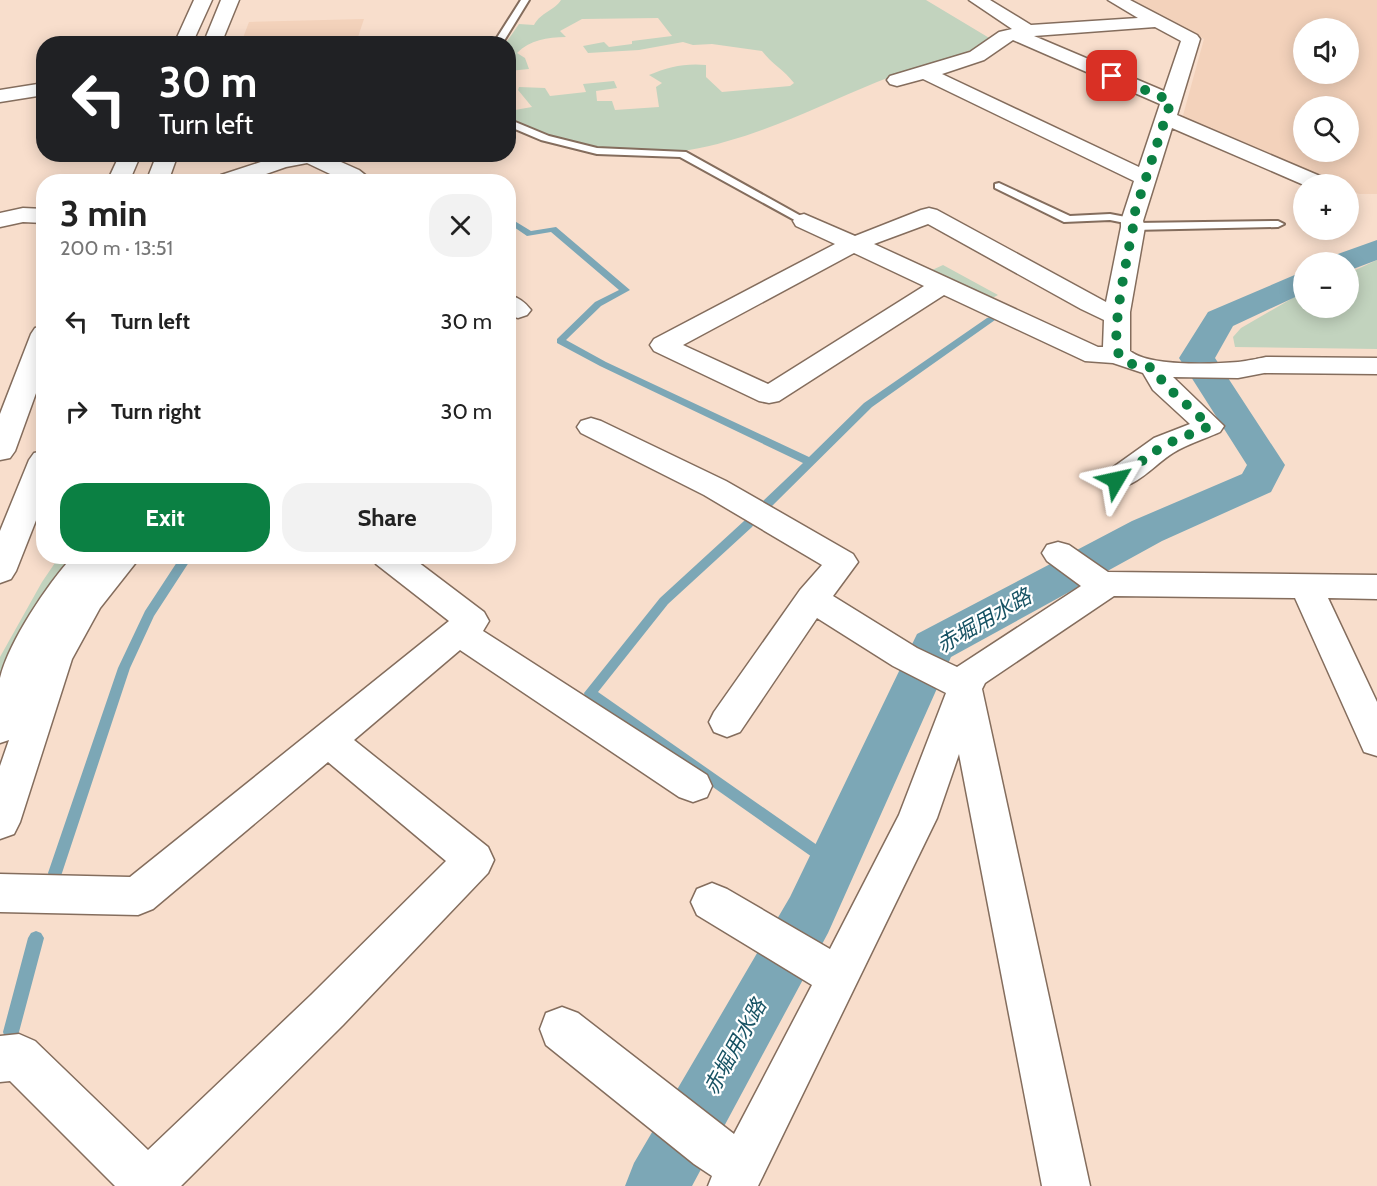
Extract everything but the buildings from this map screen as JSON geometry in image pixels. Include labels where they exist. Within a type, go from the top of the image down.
[{"type":"street","points":[[187,36],[203,0]]},
{"type":"street","points":[[215,36],[230,0],[239,0]]},
{"type":"street","points":[[982,2],[1009,0]]},
{"type":"street","points":[[1117,0],[1191,39],[1132,224],[1117,316],[1115,342],[1118,355],[1129,364],[1154,368],[1235,370],[1266,365],[1377,366]]},
{"type":"street","points":[[982,2],[1022,33],[1169,110],[1299,174]]},
{"type":"street","points":[[897,80],[977,56],[1005,36],[1156,22]]},
{"type":"street","points":[[925,73],[1146,179]]},
{"type":"street","points":[[0,96],[36,90]]},
{"type":"street","points":[[239,174],[287,162]]},
{"type":"street","points":[[321,162],[352,174]]},
{"type":"street","points":[[0,220],[24,215],[36,216]]},
{"type":"street","points":[[942,285],[769,395],[663,345],[854,244],[929,215],[1090,304],[1117,316]]},
{"type":"street","points":[[804,221],[1094,355],[1118,355]]},
{"type":"street","points":[[0,394],[36,334]]},
{"type":"street","points":[[0,452],[36,355]]},
{"type":"street","points":[[1116,480],[1164,445],[1210,426],[1164,384],[1154,368]]},
{"type":"street","points":[[0,452],[36,409]]},
{"type":"street","points":[[591,427],[715,488],[842,561],[812,599],[727,722]]},
{"type":"street","points":[[4,559],[36,480]]},
{"type":"street","points":[[4,559],[36,511]]},
{"type":"street","points":[[1058,553],[1096,580],[1108,584],[1377,587]]},
{"type":"street","points":[[0,728],[30,646],[72,579],[85,564]]},
{"type":"street","points":[[0,822],[55,658],[88,600],[118,564]]},
{"type":"street","points":[[0,893],[138,897],[472,621],[397,564]]},
{"type":"street","points":[[812,599],[936,672],[970,675],[1096,580]]},
{"type":"street","points":[[1306,587],[1377,741]]},
{"type":"street","points":[[459,632],[693,786]]},
{"type":"street","points":[[562,1029],[671,1113],[728,1166],[825,968],[917,818],[936,672]]},
{"type":"street","points":[[936,672],[1066,1186]]},
{"type":"street","points":[[0,1059],[19,1057],[148,1184],[319,1018],[474,860],[328,740]]},
{"type":"street","points":[[712,902],[825,968]]},
{"type":"lane","points":[[502,36],[525,0]]},
{"type":"lane","points":[[516,125],[545,138],[597,151],[682,154],[804,221]]},
{"type":"lane","points":[[999,186],[1068,220],[1110,217],[1132,224],[1278,224]]},
{"type":"shaded area","points":[[1133,0],[1377,0],[1377,194],[1359,194],[1359,174],[1313,174],[1182,119],[1204,39]]},
{"type":"shaded area","points":[[364,19],[358,36],[244,36],[249,22]]},
{"type":"green space","points":[[561,0],[926,0],[991,39],[935,64],[877,82],[785,121],[714,145],[678,152],[607,149],[559,139],[516,123],[516,110],[532,107],[518,90],[519,87],[545,88],[550,96],[586,92],[583,84],[614,81],[617,88],[596,91],[597,101],[612,101],[615,110],[659,107],[656,87],[662,83],[649,75],[684,65],[706,65],[706,77],[722,92],[790,86],[794,83],[762,51],[712,44],[693,45],[683,42],[639,50],[588,53],[583,46],[604,42],[609,47],[632,44],[632,41],[672,36],[658,18],[582,19],[560,31],[566,37],[539,40],[527,45],[517,53],[525,58],[529,69],[516,70],[516,36],[511,36],[519,24],[534,25],[540,17]]},
{"type":"green space","points":[[1377,260],[1377,349],[1235,347],[1233,337],[1241,328],[1293,298],[1293,318],[1359,318],[1359,268]]},
{"type":"green space","points":[[943,265],[998,295],[987,301],[930,271]]},
{"type":"green space","points":[[54,564],[74,564],[0,684],[0,657]]},
{"type":"waterway","points":[[516,224],[530,234],[553,229],[625,290],[598,304],[560,341],[603,364],[810,462]]},
{"type":"waterway","name":"赤堀用水路","points":[[1359,257],[1377,249]]},
{"type":"waterway","name":"赤堀用水路","points":[[657,1186],[809,915],[933,646],[1147,531],[1257,483],[1266,465],[1197,358],[1220,319],[1293,286]]},
{"type":"waterway","points":[[810,462],[868,405],[990,320]]},
{"type":"waterway","points":[[767,504],[810,462]]},
{"type":"waterway","points":[[748,524],[664,601],[590,693],[832,864]]},
{"type":"waterway","points":[[55,873],[124,668],[149,614],[182,564]]},
{"type":"waterway","points":[[11,1032],[36,938]]},
{"type":"route","points":[[1112,76],[1171,101],[1132,221],[1133,227],[1117,316],[1115,342],[1118,355],[1129,364],[1154,368],[1164,384],[1210,426],[1164,445],[1116,480]]}]
